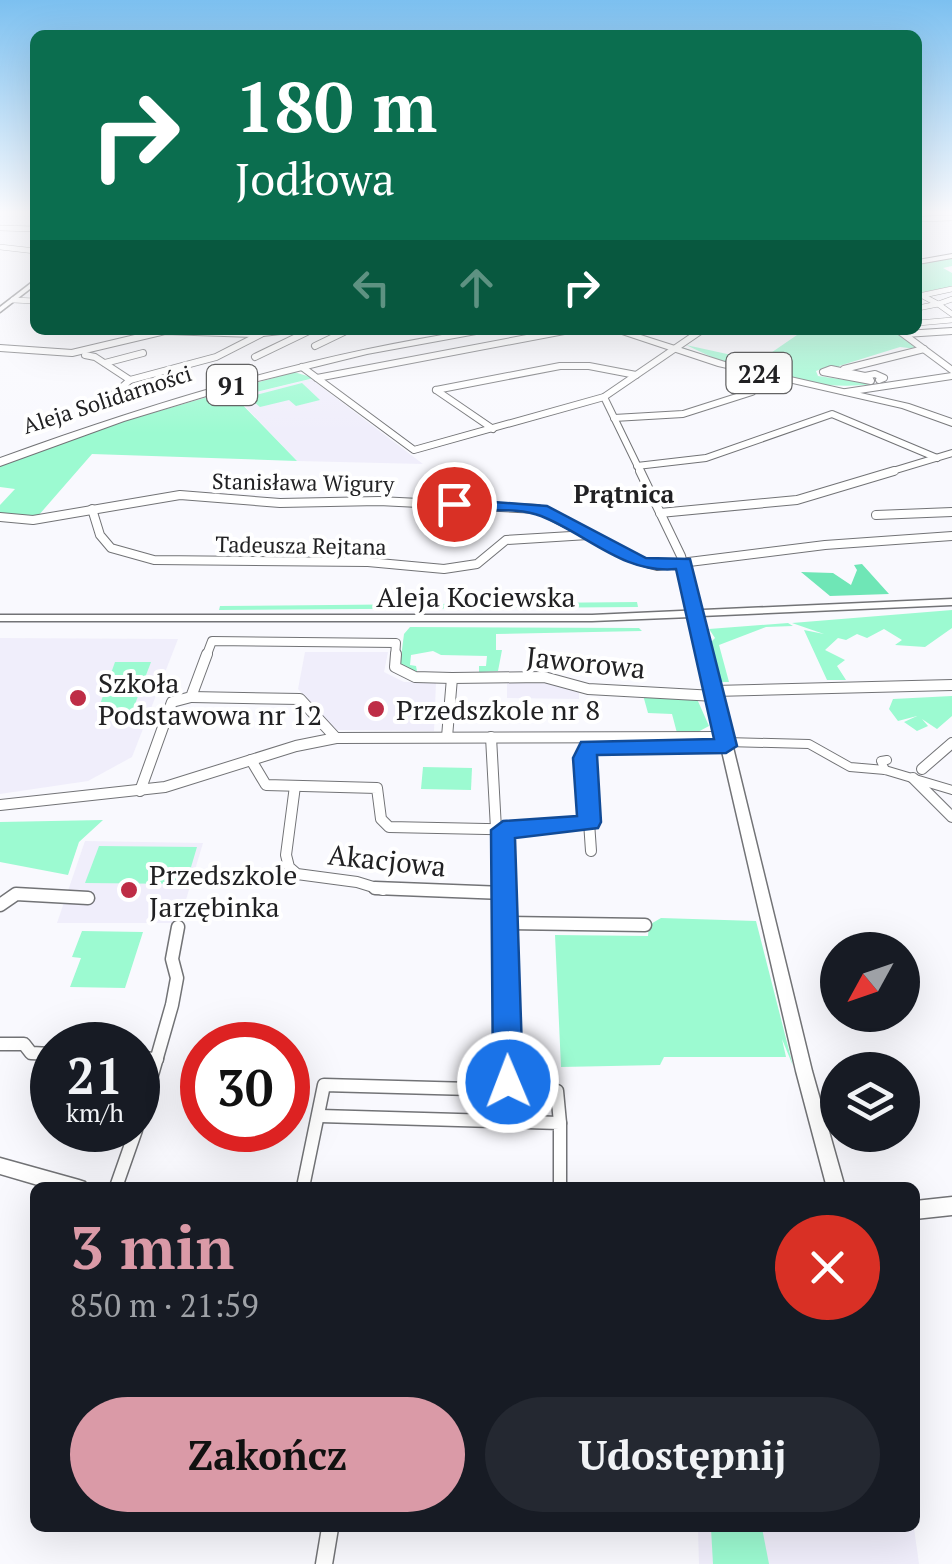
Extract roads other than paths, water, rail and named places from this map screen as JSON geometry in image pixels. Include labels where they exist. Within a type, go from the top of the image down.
[{"type":"main road","name":"Aleja Solidarności","points":[[0,459],[130,410],[244,376],[437,335]]},
{"type":"main road","name":"Aleja Solidarności","points":[[0,459],[166,404],[302,367],[467,335]]},
{"type":"main road","name":"224","points":[[630,335],[674,350],[920,410],[952,422]]},
{"type":"main road","name":"224","points":[[651,335],[674,350]]},
{"type":"street","points":[[0,310],[29,287]]},
{"type":"street","points":[[922,295],[952,290]]},
{"type":"street","points":[[922,297],[940,303],[952,317]]},
{"type":"street","points":[[12,300],[30,301]]},
{"type":"street","points":[[922,307],[952,301]]},
{"type":"street","points":[[922,321],[952,317]]},
{"type":"street","points":[[922,332],[952,331]]},
{"type":"street","points":[[0,348],[70,353],[147,335]]},
{"type":"street","points":[[95,411],[130,380],[216,357],[259,335]]},
{"type":"street","points":[[255,357],[301,335]]},
{"type":"street","points":[[316,346],[336,335]]},
{"type":"street","points":[[318,378],[543,335]]},
{"type":"street","points":[[302,367],[414,450],[604,397],[695,335]]},
{"type":"street","points":[[906,335],[952,373]]},
{"type":"street","points":[[848,369],[904,351],[924,349]]},
{"type":"street","points":[[105,364],[144,353]]},
{"type":"street","points":[[85,355],[130,380]]},
{"type":"street","points":[[493,429],[436,390],[560,366],[589,366],[636,375]]},
{"type":"street","points":[[874,380],[831,369],[823,372],[874,380],[952,373]]},
{"type":"street","points":[[846,392],[874,380]]},
{"type":"street","points":[[614,418],[683,414],[752,392]]},
{"type":"street","points":[[604,397],[684,563],[804,1070],[834,1182]]},
{"type":"street","points":[[637,466],[706,458],[832,414],[937,458]]},
{"type":"street","points":[[660,513],[797,500],[952,453]]},
{"type":"street","name":"Stanisława Wigury","points":[[0,518],[32,520],[180,495],[280,504],[379,501],[542,509],[644,564],[952,536]]},
{"type":"street","name":"Tadeusza Rejtana","points":[[92,509],[105,546],[125,556],[154,560],[368,562],[444,569],[477,564],[506,540],[588,534]]},
{"type":"street","points":[[876,515],[952,512]]},
{"type":"street","name":"Aleja Kociewska","points":[[0,618],[696,616],[952,602]]},
{"type":"street","points":[[385,618],[397,636]]},
{"type":"street","points":[[191,697],[212,641],[397,636],[412,618]]},
{"type":"street","name":"Jaworowa","points":[[397,636],[394,667],[412,678],[544,677],[588,689],[714,694],[952,685]]},
{"type":"street","points":[[447,736],[452,678]]},
{"type":"street","points":[[140,791],[172,702],[191,697],[300,698],[336,738]]},
{"type":"street","points":[[0,805],[140,791],[336,738],[447,736],[809,744],[850,767],[886,765],[952,790]]},
{"type":"street","points":[[492,736],[507,924],[508,1090]]},
{"type":"street","points":[[592,851],[584,758],[589,748],[726,742]]},
{"type":"street","points":[[922,769],[952,743]]},
{"type":"street","points":[[251,760],[266,785],[376,788],[383,823],[392,828],[534,830],[589,822]]},
{"type":"street","points":[[913,778],[952,817]]},
{"type":"street","name":"Akacjowa","points":[[295,786],[286,855],[289,867],[297,874],[356,882],[386,891],[504,893]]},
{"type":"street","points":[[0,909],[16,894],[88,898]]},
{"type":"street","points":[[507,924],[645,924]]},
{"type":"street","points":[[160,1050],[177,978],[172,959],[178,927]]},
{"type":"street","points":[[0,1044],[24,1044],[30,1052]]},
{"type":"street","points":[[304,1182],[324,1085],[557,1091],[560,1182]]},
{"type":"street","points":[[320,1116],[560,1123]]},
{"type":"street","points":[[118,1182],[128,1152]]},
{"type":"street","points":[[0,1166],[57,1182]]},
{"type":"street","points":[[920,1209],[952,1206]]},
{"type":"place","name":"Szkoła Podstawowa nr 12","points":[[78,698]]},
{"type":"place","name":"Przedszkole nr 8","points":[[376,709]]},
{"type":"place","name":"Przedszkole Jarzębinka","points":[[129,890]]},
{"type":"district","name":"Prątnica","points":[[624,493]]}]
